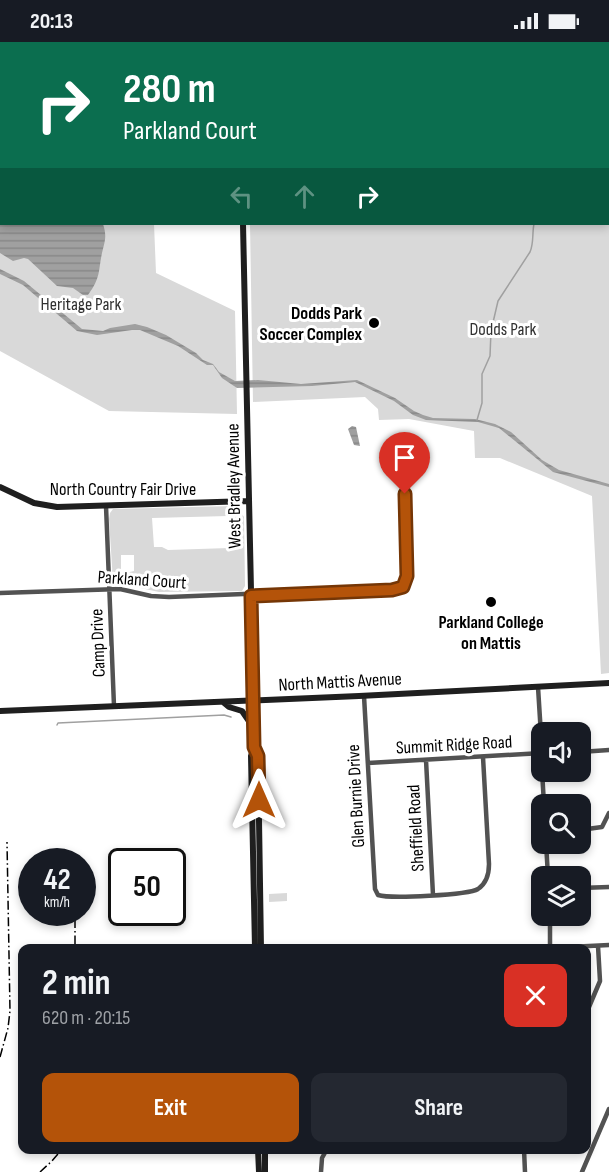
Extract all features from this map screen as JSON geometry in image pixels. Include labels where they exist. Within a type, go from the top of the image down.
[{"type":"main road","name":"West Bradley Avenue","points":[[243,225],[254,728],[254,747],[251,756],[255,944]]},
{"type":"main road","name":"North Country Fair Drive","points":[[0,487],[26,500],[45,505],[106,506],[249,501]]},
{"type":"main road","name":"North Mattis Avenue","points":[[0,711],[609,683]]},
{"type":"main road","points":[[223,702],[229,707],[242,711],[254,728]]},
{"type":"main road","name":"West Bradley Avenue","points":[[254,747],[258,756],[261,944]]},
{"type":"main road","points":[[258,1154],[259,1172]]},
{"type":"main road","points":[[265,1154],[265,1172]]},
{"type":"street","name":"Parkland Court","points":[[0,593],[109,589],[132,590],[158,597],[392,590],[403,587],[407,576],[405,494]]},
{"type":"street","name":"Camp Drive","points":[[106,506],[114,706]]},
{"type":"street","points":[[538,687],[540,722]]},
{"type":"street","name":"Glen Burnie Drive","points":[[364,696],[375,889],[381,896],[433,895]]},
{"type":"street","points":[[591,751],[609,750]]},
{"type":"street","name":"Summit Ridge Road","points":[[368,763],[531,753]]},
{"type":"street","points":[[433,895],[470,892],[480,888],[488,876],[483,757]]},
{"type":"street","name":"Sheffield Road","points":[[426,760],[433,895]]},
{"type":"street","points":[[591,828],[602,827],[609,813]]},
{"type":"street","points":[[591,888],[609,887]]},
{"type":"street","points":[[550,926],[550,944]]},
{"type":"street","points":[[591,946],[609,945]]},
{"type":"street","points":[[591,1002],[600,981],[598,946]]},
{"type":"street","points":[[591,1151],[609,1109]]},
{"type":"street","points":[[321,1172],[324,1154]]},
{"type":"street","points":[[524,1154],[525,1172]]},
{"type":"street","points":[[582,1172],[590,1154]]},
{"type":"green space","name":"Heritage Park","points":[[0,225],[154,225],[156,273],[235,311],[237,414],[109,411],[0,351]]},
{"type":"green space","name":"Dodds Park","points":[[250,225],[609,225],[609,673],[601,674],[592,496],[500,458],[475,458],[474,431],[409,419],[379,420],[378,409],[365,397],[253,402]]},
{"type":"green space","points":[[233,506],[244,517],[245,586],[242,591],[159,592],[113,582],[109,519],[113,509]],"holes":[[[228,516],[232,519],[233,544],[229,548],[168,550],[154,547],[152,518]],[[121,555],[134,555],[134,571],[121,574]]]},
{"type":"green space","points":[[287,893],[287,901],[269,902],[269,894]]},
{"type":"shaded area","points":[[0,225],[103,225],[105,232],[98,274],[88,295],[83,295],[73,288],[57,286],[28,259],[13,261],[0,253]]},
{"type":"shaded area","points":[[0,269],[24,281],[82,329],[103,331],[135,324],[147,327],[166,335],[196,353],[203,360],[213,364],[219,372],[235,381],[258,380],[301,384],[357,380],[395,398],[423,415],[433,418],[475,419],[495,424],[511,432],[542,460],[559,470],[609,484],[609,487],[553,472],[499,428],[478,422],[426,420],[355,382],[312,386],[237,388],[222,378],[213,365],[207,365],[178,346],[140,330],[97,335],[77,331],[23,285],[0,274]]},
{"type":"shaded area","points":[[352,426],[356,427],[360,446],[354,445],[348,429]]},
{"type":"waterway","points":[[477,420],[482,403],[482,374],[490,356],[491,331],[498,301],[530,252],[534,225]]},
{"type":"waterway","points":[[57,725],[58,723],[224,715],[231,717]]},
{"type":"railway","points":[[0,1057],[10,1011],[7,842]]},
{"type":"railway","points":[[75,926],[75,944]]},
{"type":"railway","points":[[40,1172],[58,1154]]},
{"type":"place","name":"Dodds Park Soccer Complex","points":[[374,323]]},
{"type":"place","name":"Parkland College on Mattis","points":[[491,602]]},
{"type":"route","points":[[259,800],[258,756],[254,747],[251,596],[392,590],[403,587],[407,576],[405,494]]}]
